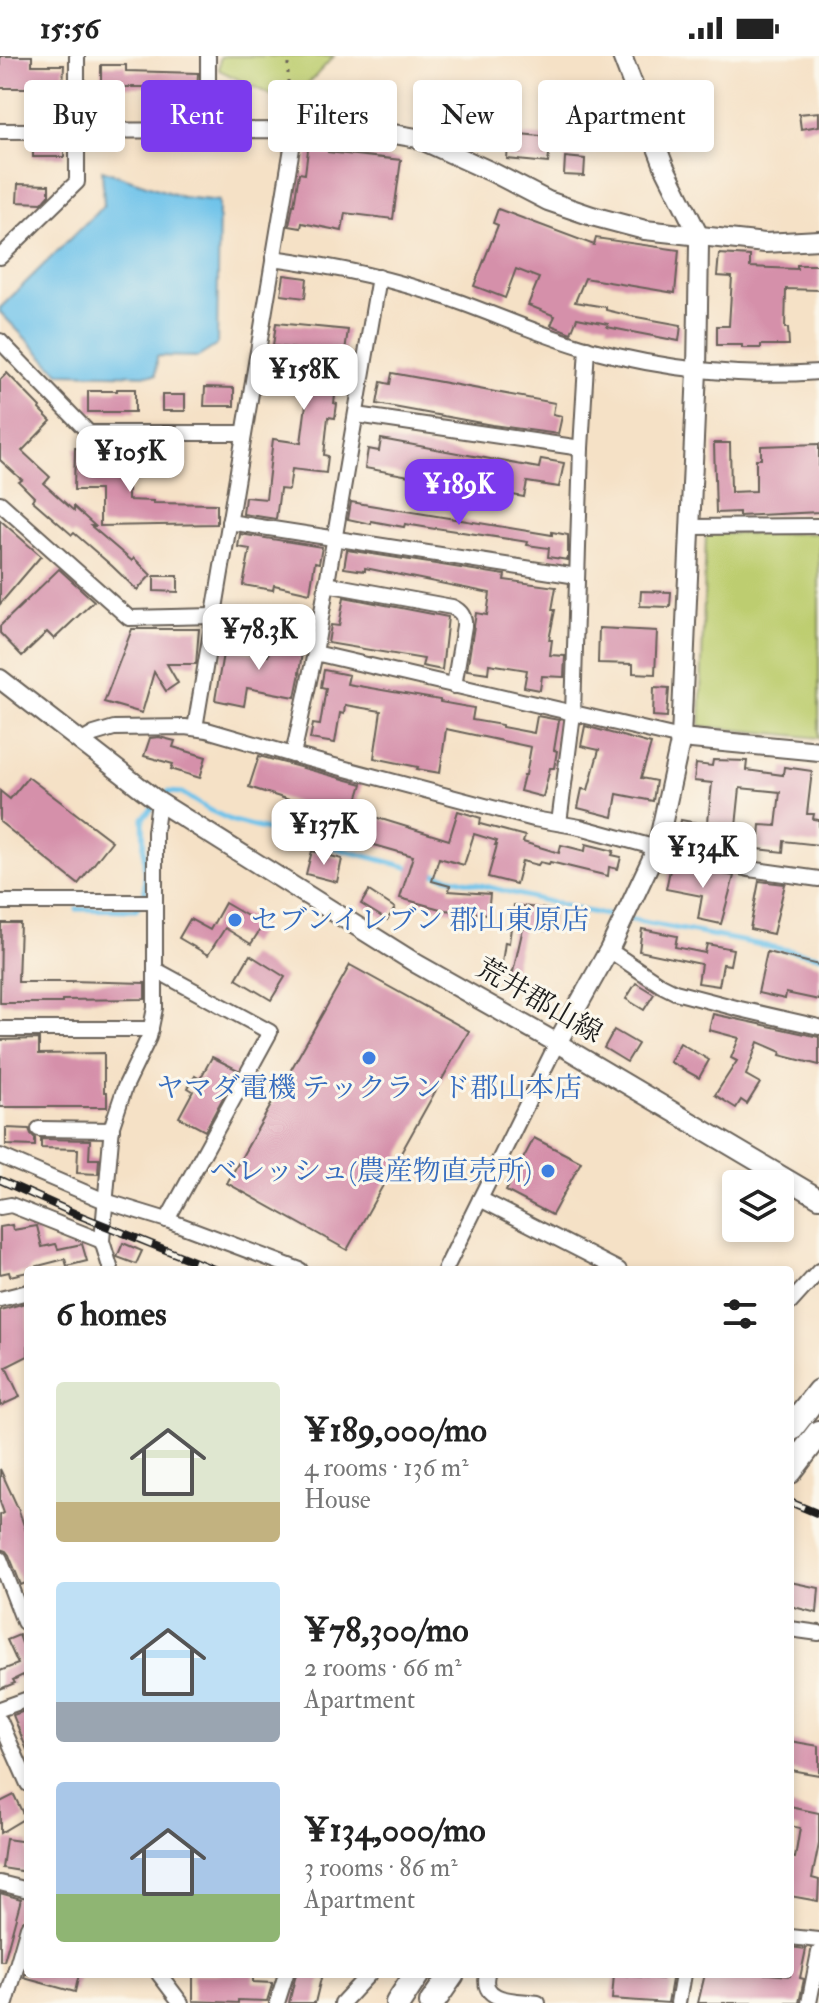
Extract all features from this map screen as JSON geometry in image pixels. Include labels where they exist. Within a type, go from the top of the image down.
[{"type":"highway","points":[[794,1424],[819,1392]]},
{"type":"highway","points":[[794,1466],[819,1433]]},
{"type":"highway","points":[[398,2003],[414,1978]]},
{"type":"highway","points":[[432,2003],[449,1978]]},
{"type":"street","points":[[77,56],[77,80]]},
{"type":"street","points":[[208,56],[208,80]]},
{"type":"street","points":[[447,1266],[557,1043],[609,950],[657,848],[681,738],[692,527],[698,236],[664,166],[622,56]]},
{"type":"street","points":[[0,131],[24,131]]},
{"type":"street","points":[[397,135],[417,138],[548,201],[645,230],[765,243],[819,240]]},
{"type":"street","points":[[0,257],[77,182],[76,152]]},
{"type":"street","points":[[195,728],[289,152]]},
{"type":"street","points":[[273,258],[379,277],[448,298],[587,348],[672,367],[819,372]]},
{"type":"street","points":[[293,755],[315,653],[379,277]]},
{"type":"street","points":[[0,341],[89,433],[244,433]]},
{"type":"street","points":[[559,823],[573,714],[587,348]]},
{"type":"street","points":[[357,415],[581,448]]},
{"type":"street","points":[[0,503],[129,618],[214,616]]},
{"type":"street","points":[[229,522],[577,576]]},
{"type":"street","points":[[692,527],[819,526]]},
{"type":"street","points":[[326,584],[460,611],[465,620],[454,686]]},
{"type":"street","points":[[315,653],[681,738],[819,751]]},
{"type":"street","name":"荒井郡山線","points":[[0,679],[159,802],[417,964],[819,1198]]},
{"type":"street","points":[[80,742],[114,728],[195,728],[534,819],[749,869],[819,879]]},
{"type":"street","points":[[110,1266],[102,1241],[112,1130],[125,1087],[149,1037],[155,1008],[155,832],[159,802]]},
{"type":"street","points":[[0,902],[155,902]]},
{"type":"street","points":[[609,950],[675,992],[819,1027]]},
{"type":"street","points":[[156,970],[270,1032],[167,1220]]},
{"type":"street","points":[[0,1029],[151,1029]]},
{"type":"street","points":[[39,1129],[112,1130]]},
{"type":"street","points":[[0,1156],[105,1201],[167,1220],[289,1266]]},
{"type":"street","points":[[480,1199],[611,1266]]},
{"type":"street","points":[[0,1207],[11,1205],[102,1241]]},
{"type":"street","points":[[794,1299],[819,1271]]},
{"type":"street","points":[[0,1299],[24,1293]]},
{"type":"street","points":[[0,1559],[24,1622]]},
{"type":"street","points":[[794,1630],[819,1633]]},
{"type":"street","points":[[0,1709],[24,1700]]},
{"type":"street","points":[[0,1721],[5,1746],[24,1777]]},
{"type":"street","points":[[0,1883],[24,1889]]},
{"type":"street","points":[[794,1937],[819,1940]]},
{"type":"street","points":[[6,2003],[24,1941]]},
{"type":"street","points":[[809,2003],[819,1952]]},
{"type":"street","points":[[162,1978],[181,2003]]},
{"type":"street","points":[[277,2003],[285,1978]]},
{"type":"street","points":[[342,2003],[365,1978]]},
{"type":"street","points":[[486,1978],[487,1991],[492,1996],[505,2001],[538,2003]]},
{"type":"street","points":[[678,2003],[682,1978]]},
{"type":"path","points":[[288,80],[290,56]]},
{"type":"green space","points":[[334,56],[312,80],[268,80],[268,94],[252,86],[252,80],[240,80],[219,70],[220,57]]},
{"type":"green space","points":[[819,533],[819,738],[700,726],[706,534]]},
{"type":"water","points":[[102,170],[182,197],[219,201],[217,345],[198,357],[157,356],[156,375],[59,373],[0,312],[0,308],[104,205]]},
{"type":"building","points":[[0,56],[32,56],[32,65],[64,65],[63,80],[24,80],[24,88],[0,88]]},
{"type":"building","points":[[101,65],[126,65],[126,71],[198,73],[198,80],[141,80],[141,87],[125,87],[125,80],[101,80]]},
{"type":"building","points":[[819,112],[819,126],[801,129],[799,114]]},
{"type":"building","points":[[522,134],[538,136],[538,152],[549,152],[548,163],[507,159],[508,152],[522,152]]},
{"type":"building","points":[[33,152],[64,152],[64,157],[33,157]]},
{"type":"building","points":[[308,152],[401,160],[393,219],[345,213],[342,231],[302,223],[301,228],[289,226],[299,173],[305,174]]},
{"type":"building","points":[[565,157],[585,159],[584,176],[564,175]]},
{"type":"building","points":[[18,184],[49,185],[49,195],[42,203],[17,202]]},
{"type":"building","points":[[498,209],[594,245],[596,238],[679,250],[675,293],[585,278],[575,302],[681,325],[679,341],[577,318],[571,333],[551,325],[555,316],[528,305],[539,278],[516,269],[505,298],[474,286],[498,225],[493,223]]},
{"type":"building","points":[[719,254],[750,256],[750,267],[797,269],[797,265],[819,265],[819,290],[786,289],[785,328],[788,328],[789,345],[742,348],[742,345],[717,345],[717,326],[729,326],[732,277],[717,276]]},
{"type":"building","points":[[284,275],[307,278],[305,298],[281,295]]},
{"type":"building","points":[[276,323],[348,330],[345,351],[341,350],[335,418],[328,417],[324,455],[328,456],[326,473],[292,469],[289,490],[280,489],[276,519],[243,514],[245,497],[266,499],[273,439],[301,443],[313,351],[273,346]]},
{"type":"building","points":[[7,373],[51,421],[22,451],[50,477],[44,484],[151,575],[137,590],[32,500],[34,497],[19,482],[22,480],[0,460],[0,380]]},
{"type":"building","points":[[392,373],[555,403],[553,414],[562,416],[558,434],[377,404],[381,382],[390,384]]},
{"type":"building","points":[[205,387],[234,388],[234,406],[204,406]]},
{"type":"building","points":[[135,389],[135,412],[88,412],[88,391]]},
{"type":"building","points":[[162,395],[185,395],[185,411],[162,411]]},
{"type":"building","points":[[381,439],[539,468],[541,459],[564,463],[559,487],[527,482],[524,497],[365,468],[368,449],[379,451]]},
{"type":"building","points":[[714,443],[730,443],[731,492],[756,491],[756,459],[761,459],[761,446],[819,444],[819,512],[739,516],[739,512],[716,513]]},
{"type":"building","points":[[75,448],[128,450],[128,500],[217,504],[217,524],[100,526],[100,490],[74,490]]},
{"type":"building","points":[[351,502],[552,535],[552,532],[568,535],[568,560],[548,557],[549,548],[527,545],[528,542],[348,519]]},
{"type":"building","points":[[0,520],[41,556],[0,604]]},
{"type":"building","points":[[240,534],[322,547],[319,563],[315,562],[310,593],[274,585],[273,590],[243,585],[250,549],[238,547]]},
{"type":"building","points":[[347,550],[505,575],[504,580],[556,587],[550,655],[565,656],[564,677],[542,676],[540,690],[524,687],[527,670],[489,664],[488,673],[467,670],[476,613],[487,615],[490,593],[365,568],[365,571],[344,568]]},
{"type":"building","points":[[59,569],[94,601],[54,639],[47,632],[22,656],[0,633],[0,626]]},
{"type":"building","points":[[154,576],[178,576],[178,592],[154,591]]},
{"type":"building","points":[[641,591],[671,592],[670,607],[640,606]]},
{"type":"building","points":[[344,597],[448,617],[442,670],[422,666],[424,659],[328,643],[331,625],[339,626]]},
{"type":"building","points":[[599,628],[657,631],[655,674],[633,673],[633,664],[598,663]]},
{"type":"building","points":[[132,629],[199,629],[196,664],[167,664],[178,683],[166,691],[154,672],[142,713],[104,702]]},
{"type":"building","points":[[271,640],[303,646],[295,697],[247,688],[244,706],[215,700],[224,648],[268,656]]},
{"type":"building","points":[[324,670],[349,675],[347,684],[474,708],[472,720],[502,727],[534,733],[537,716],[559,720],[554,768],[550,768],[543,797],[520,791],[531,747],[446,729],[440,773],[417,769],[374,758],[381,711],[345,705],[344,714],[340,713],[335,743],[310,739],[313,724],[320,725],[326,688],[321,687]]},
{"type":"building","points":[[654,687],[669,688],[667,717],[653,716]]},
{"type":"building","points":[[585,726],[651,744],[641,778],[656,781],[653,801],[617,794],[613,817],[578,808],[582,789],[588,790],[599,750],[581,746]]},
{"type":"building","points":[[150,738],[175,741],[173,747],[206,757],[200,778],[171,769],[173,764],[144,756]]},
{"type":"building","points":[[259,756],[362,784],[354,810],[340,806],[334,830],[319,825],[323,811],[249,787]]},
{"type":"building","points":[[713,760],[747,761],[746,770],[783,775],[784,767],[812,771],[807,814],[814,814],[813,819],[819,820],[819,845],[784,841],[783,852],[758,849],[760,825],[776,826],[780,792],[740,788],[736,826],[708,822],[712,783],[694,781],[696,764],[712,766]]},
{"type":"building","points":[[28,777],[112,841],[78,884],[0,822],[0,791],[10,799]]},
{"type":"building","points":[[458,811],[481,818],[480,824],[525,836],[523,842],[559,853],[561,845],[585,851],[586,844],[614,851],[612,855],[621,857],[618,869],[609,867],[608,876],[550,862],[540,862],[538,865],[522,861],[516,884],[488,877],[497,841],[474,834],[464,865],[439,858],[432,881],[450,886],[449,891],[490,894],[488,914],[444,910],[400,898],[413,856],[357,840],[365,814],[449,840]]},
{"type":"building","points":[[681,820],[703,824],[699,846],[677,842]]},
{"type":"building","points":[[312,851],[342,859],[337,882],[306,874]]},
{"type":"building","points":[[671,865],[734,876],[721,924],[698,919],[702,896],[666,889]]},
{"type":"building","points":[[759,881],[785,884],[773,934],[750,929]]},
{"type":"building","points":[[369,891],[395,908],[387,920],[361,904]]},
{"type":"building","points":[[225,903],[263,925],[251,944],[225,928],[208,955],[179,938],[190,919],[210,930]]},
{"type":"building","points":[[514,905],[554,910],[550,931],[523,928],[513,972],[501,970],[505,942],[509,943]]},
{"type":"building","points":[[1,923],[20,923],[18,982],[145,983],[145,999],[0,1003]]},
{"type":"building","points":[[642,929],[677,936],[675,947],[705,953],[707,944],[733,949],[730,965],[723,964],[719,986],[698,983],[701,964],[639,951]]},
{"type":"building","points":[[767,952],[819,965],[819,1000],[786,993],[785,999],[758,993]]},
{"type":"building","points":[[250,955],[285,977],[271,1000],[236,979]]},
{"type":"building","points":[[350,965],[469,1031],[347,1250],[227,1183]]},
{"type":"building","points":[[636,983],[654,994],[644,1010],[626,999]]},
{"type":"building","points":[[713,1014],[819,1037],[819,1065],[780,1055],[781,1052],[758,1042],[746,1075],[760,1083],[747,1104],[741,1100],[736,1108],[715,1095],[737,1061],[731,1058],[739,1038],[709,1030]]},
{"type":"building","points":[[614,1030],[638,1044],[627,1062],[604,1048]]},
{"type":"building","points":[[39,1039],[39,1054],[104,1053],[107,1107],[0,1107],[0,1040]]},
{"type":"building","points":[[680,1043],[709,1060],[699,1078],[670,1062]]},
{"type":"building","points":[[212,1057],[238,1070],[205,1131],[179,1117],[193,1091],[188,1088],[195,1076],[200,1079]]},
{"type":"building","points":[[6,1128],[29,1129],[35,1138],[35,1146],[6,1145]]},
{"type":"building","points":[[534,1138],[581,1162],[552,1215],[506,1191]]},
{"type":"building","points":[[41,1139],[90,1140],[89,1159],[99,1159],[98,1174],[77,1173],[78,1149],[41,1148]]},
{"type":"building","points":[[12,1225],[13,1230],[37,1226],[42,1247],[56,1244],[58,1249],[82,1244],[87,1261],[67,1266],[65,1259],[24,1266],[24,1273],[10,1276],[9,1272],[0,1274],[0,1227]]},
{"type":"building","points":[[123,1243],[142,1251],[136,1264],[117,1257]]},
{"type":"building","points":[[24,1303],[24,1358],[6,1367],[20,1397],[0,1406],[0,1310]]},
{"type":"building","points":[[0,1469],[24,1525],[24,1584],[21,1585],[9,1555],[0,1549],[0,1515],[4,1513],[0,1502]]},
{"type":"building","points":[[794,1583],[819,1588],[817,1613],[794,1607]]},
{"type":"building","points":[[19,1635],[24,1642],[24,1677],[0,1689],[0,1671],[18,1664],[7,1640]]},
{"type":"building","points":[[24,1711],[24,1742],[13,1715]]},
{"type":"building","points":[[794,1742],[819,1746],[819,1775],[794,1771]]},
{"type":"building","points":[[14,1795],[24,1819],[0,1833],[0,1802]]},
{"type":"building","points":[[794,1808],[819,1813],[819,1844],[812,1878],[819,1880],[818,1901],[794,1897],[794,1858],[800,1828],[794,1827]]},
{"type":"building","points":[[6,1839],[24,1841],[24,1872],[2,1868]]},
{"type":"building","points":[[0,1893],[21,1899],[4,1961],[0,1961]]},
{"type":"building","points":[[794,1948],[806,1949],[799,2003],[698,2003],[704,1978],[794,1978]]},
{"type":"building","points":[[24,1978],[78,1978],[75,1992]]},
{"type":"building","points":[[193,1978],[253,1978],[253,1982],[272,1983],[267,2001],[193,2001]]},
{"type":"building","points":[[295,1978],[321,1978],[315,2003],[289,2003]]},
{"type":"building","points":[[614,1978],[672,1978],[668,2003],[612,1999]]},
{"type":"waterway","points":[[161,799],[168,792],[182,793],[233,821],[415,869]]},
{"type":"waterway","points":[[77,909],[136,910],[145,893],[143,818],[154,806]]},
{"type":"waterway","points":[[428,872],[586,911],[819,956]]},
{"type":"railway","points":[[0,1180],[206,1266]]},
{"type":"railway","points":[[794,1504],[819,1514]]},
{"type":"place","name":"セブンイレブン 郡山東原店","points":[[235,920]]},
{"type":"place","name":"ヤマダ電機 テックランド郡山本店","points":[[369,1058]]},
{"type":"place","name":"ベレッシュ(農産物直売所)","points":[[548,1171]]}]
